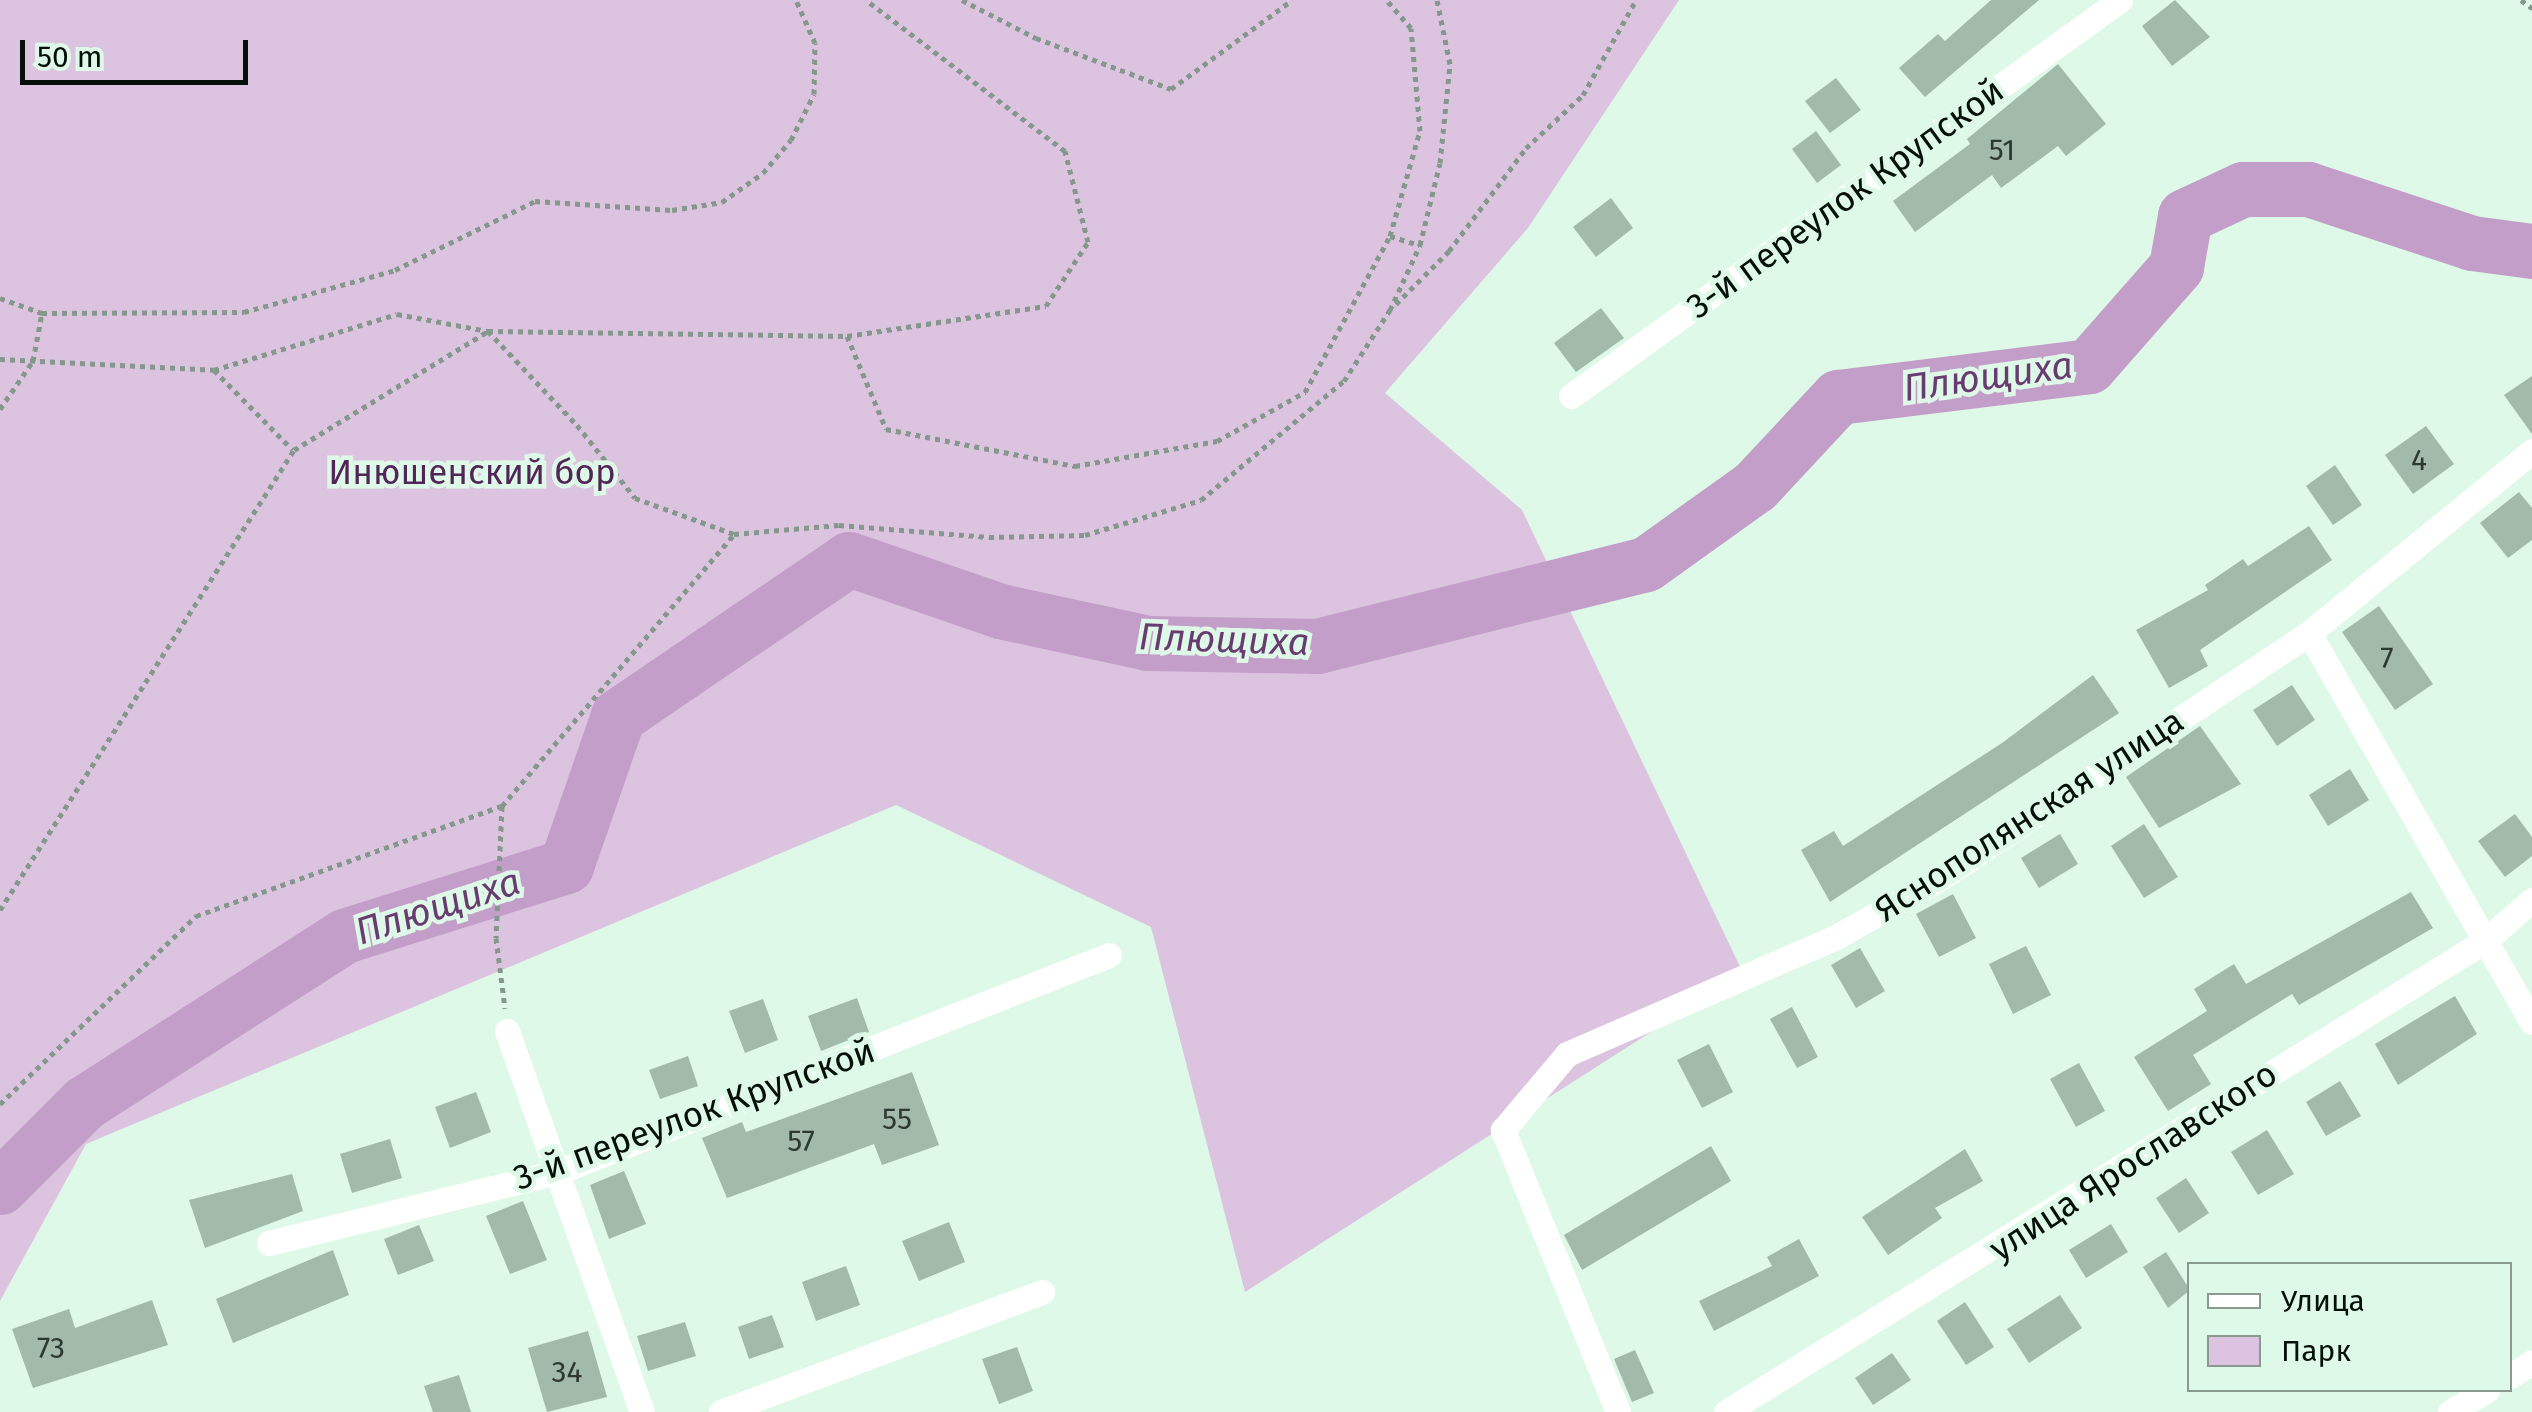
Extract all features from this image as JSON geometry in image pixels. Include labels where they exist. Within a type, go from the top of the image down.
[{"type":"street","name":"3-й переулок Крупской","points":[[1570,396],[2120,0]]},
{"type":"street","name":"Яснополянская улица","points":[[1618,1412],[1503,1130],[1567,1054],[1836,937],[1904,898],[2308,633],[2532,451]]},
{"type":"street","points":[[2308,633],[2532,1022]]},
{"type":"street","name":"улица Ярославского","points":[[1726,1412],[2486,940],[2532,900]]},
{"type":"street","name":"3-й переулок Крупской","points":[[269,1243],[558,1172],[1109,955]]},
{"type":"street","points":[[508,1030],[642,1412]]},
{"type":"street","points":[[721,1412],[1042,1292]]},
{"type":"street","points":[[2450,1412],[2484,1392]]},
{"type":"path","points":[[0,298],[42,313],[244,312],[396,270],[535,201],[672,210],[722,202],[764,172],[791,140],[814,94],[815,43],[796,0]]},
{"type":"path","points":[[0,359],[214,370],[397,314],[488,331],[847,336],[1046,306],[1088,242],[1065,151],[866,0]]},
{"type":"path","points":[[962,0],[1036,38],[1172,89],[1292,0]]},
{"type":"path","points":[[847,336],[886,429],[1075,466],[1217,441],[1304,392],[1390,236],[1420,131],[1411,28],[1387,0]]},
{"type":"path","points":[[488,331],[578,425],[634,498],[734,534],[839,525],[989,537],[1085,535],[1202,500],[1344,381],[1390,310],[1420,246],[1440,163],[1450,64],[1437,0]]},
{"type":"path","points":[[1390,310],[1449,250],[1526,148],[1583,95],[1636,0]]},
{"type":"path","points":[[2521,0],[2532,8]]},
{"type":"path","points":[[1390,236],[1420,246]]},
{"type":"path","points":[[0,409],[33,361],[42,313]]},
{"type":"path","points":[[0,910],[294,450],[488,331]]},
{"type":"path","points":[[214,370],[294,450]]},
{"type":"path","points":[[0,1104],[196,916],[502,806],[734,534]]},
{"type":"path","points":[[502,806],[496,938],[508,1030]]},
{"type":"green space","name":"Инюшенский бор","points":[[0,0],[1679,0],[1528,228],[1385,393],[1522,510],[1743,973],[1245,1292],[1151,927],[896,805],[86,1144],[0,1301]]},
{"type":"building","points":[[1991,0],[2039,0],[1925,97],[1899,68],[1938,34],[1945,41]]},
{"type":"building","points":[[2175,0],[2210,37],[2172,66],[2142,26]]},
{"type":"building","points":[[2058,64],[2106,124],[2066,156],[2058,146],[2001,188],[1992,175],[1915,232],[1893,201],[1970,144],[1967,139]]},
{"type":"building","points":[[1836,78],[1861,110],[1830,133],[1805,101]]},
{"type":"building","points":[[1816,131],[1841,165],[1817,183],[1792,149]]},
{"type":"building","points":[[1611,198],[1633,228],[1596,257],[1573,227]]},
{"type":"building","points":[[1601,308],[1624,338],[1576,372],[1554,343]]},
{"type":"building","points":[[2532,376],[2532,434],[2504,395]]},
{"type":"building","points":[[2426,426],[2454,464],[2413,494],[2385,455]]},
{"type":"building","points":[[2335,465],[2362,505],[2333,525],[2306,486]]},
{"type":"building","points":[[2519,492],[2532,508],[2532,540],[2508,558],[2480,523]]},
{"type":"building","points":[[2309,526],[2332,560],[2200,650],[2208,666],[2169,688],[2136,630],[2208,590],[2205,585],[2243,559],[2248,566]]},
{"type":"building","points":[[2379,606],[2433,684],[2395,710],[2342,632]]},
{"type":"building","points":[[2093,675],[2119,713],[1830,902],[1801,850],[1834,831],[1843,846],[2002,743]]},
{"type":"building","points":[[2292,685],[2315,720],[2277,746],[2253,710]]},
{"type":"building","points":[[2200,726],[2241,784],[2159,828],[2126,777]]},
{"type":"building","points":[[2350,769],[2369,800],[2328,826],[2309,795]]},
{"type":"building","points":[[2515,814],[2532,837],[2532,856],[2505,877],[2478,841]]},
{"type":"building","points":[[2144,824],[2178,877],[2144,898],[2111,846]]},
{"type":"building","points":[[2060,834],[2078,864],[2039,888],[2021,858]]},
{"type":"building","points":[[2411,892],[2433,928],[2299,1005],[2292,994],[2193,1055],[2211,1084],[2168,1111],[2134,1057],[2207,1011],[2194,989],[2234,964],[2246,984]]},
{"type":"building","points":[[1953,894],[1976,938],[1939,957],[1916,914]]},
{"type":"building","points":[[2026,946],[2051,995],[2013,1014],[1989,964]]},
{"type":"building","points":[[1860,948],[1885,991],[1856,1008],[1831,965]]},
{"type":"building","points":[[2455,996],[2477,1034],[2398,1085],[2375,1044]]},
{"type":"building","points":[[857,998],[869,1032],[821,1051],[808,1016]]},
{"type":"building","points":[[763,999],[778,1040],[745,1053],[729,1011]]},
{"type":"building","points":[[1792,1007],[1818,1057],[1797,1068],[1770,1019]]},
{"type":"building","points":[[1709,1044],[1733,1092],[1702,1108],[1677,1060]]},
{"type":"building","points":[[688,1056],[698,1086],[660,1099],[649,1070]]},
{"type":"building","points":[[2079,1063],[2105,1111],[2076,1127],[2050,1079]]},
{"type":"building","points":[[912,1072],[939,1145],[882,1165],[874,1144],[727,1198],[702,1138],[742,1122],[746,1132]]},
{"type":"building","points":[[2340,1081],[2361,1116],[2326,1136],[2306,1102]]},
{"type":"building","points":[[476,1092],[491,1132],[450,1148],[435,1107]]},
{"type":"building","points":[[2267,1130],[2294,1174],[2258,1195],[2231,1152]]},
{"type":"building","points":[[390,1139],[402,1178],[352,1193],[340,1154]]},
{"type":"building","points":[[1711,1146],[1731,1181],[1582,1270],[1564,1235]]},
{"type":"building","points":[[1965,1149],[1983,1181],[1935,1208],[1942,1218],[1888,1255],[1862,1217]]},
{"type":"building","points":[[624,1171],[646,1224],[609,1239],[590,1185]]},
{"type":"building","points":[[292,1174],[303,1211],[205,1248],[189,1200]]},
{"type":"building","points":[[2186,1178],[2209,1213],[2179,1233],[2156,1198]]},
{"type":"building","points":[[523,1201],[547,1260],[510,1274],[486,1216]]},
{"type":"building","points":[[949,1222],[965,1262],[919,1281],[902,1241]]},
{"type":"building","points":[[2111,1224],[2128,1252],[2086,1278],[2069,1250]]},
{"type":"building","points":[[419,1225],[434,1261],[398,1275],[384,1239]]},
{"type":"building","points":[[1799,1239],[1819,1276],[1714,1331],[1699,1301],[1772,1266],[1767,1257]]},
{"type":"building","points":[[333,1250],[349,1295],[233,1343],[216,1299]]},
{"type":"building","points":[[2166,1252],[2187,1285],[2187,1292],[2168,1308],[2143,1267]]},
{"type":"building","points":[[846,1266],[860,1305],[816,1321],[802,1282]]},
{"type":"building","points":[[2060,1295],[2082,1328],[2029,1363],[2007,1329]]},
{"type":"building","points":[[152,1300],[168,1345],[33,1388],[12,1329],[69,1309],[75,1328]]},
{"type":"building","points":[[1965,1302],[1994,1347],[1966,1365],[1937,1321]]},
{"type":"building","points":[[772,1315],[784,1347],[749,1359],[738,1327]]},
{"type":"building","points":[[685,1322],[696,1356],[648,1371],[637,1336]]},
{"type":"building","points":[[588,1331],[607,1397],[547,1412],[528,1348]]},
{"type":"building","points":[[1017,1347],[1033,1391],[999,1404],[982,1359]]},
{"type":"building","points":[[1635,1350],[1654,1393],[1632,1402],[1614,1359]]},
{"type":"building","points":[[1892,1353],[1911,1380],[1873,1405],[1855,1378]]},
{"type":"building","points":[[459,1375],[471,1412],[433,1412],[424,1386]]},
{"type":"waterway","name":"Плющиха","points":[[0,1187],[84,1103],[344,936],[566,866],[618,716],[849,559],[1000,611],[1148,643],[1317,646],[1646,564],[1755,486],[1838,397],[2089,366],[2176,267],[2185,216],[2243,189],[2308,189],[2472,243],[2532,251]]}]
